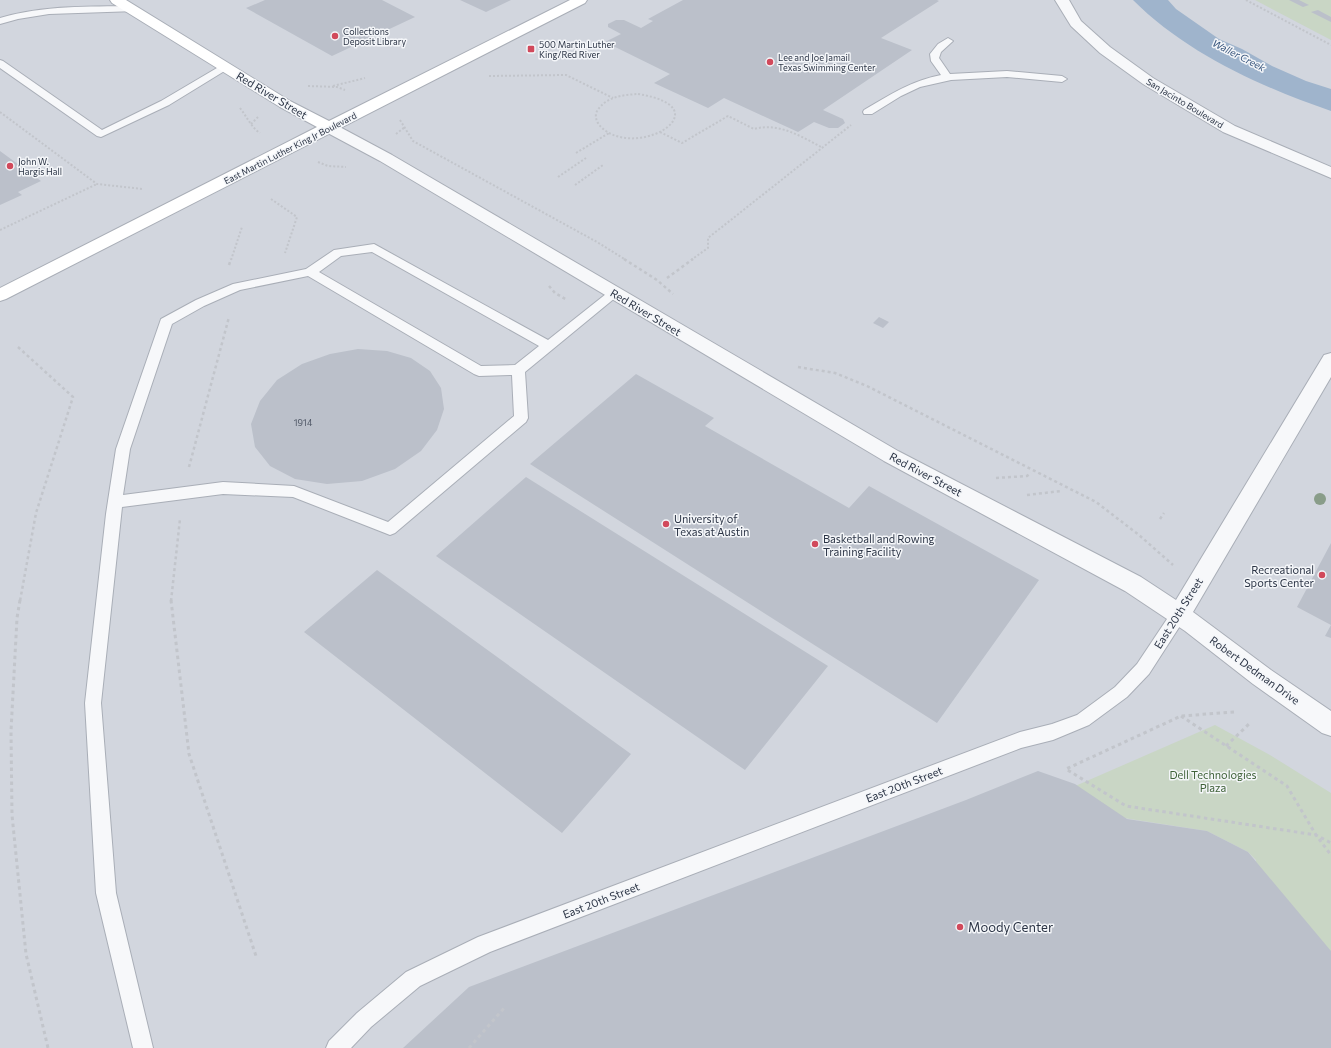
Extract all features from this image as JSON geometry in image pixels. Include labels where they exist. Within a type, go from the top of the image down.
[{"type":"main road","name":"Red River Street","points":[[117,0],[285,104],[330,128]]},
{"type":"main road","name":"East Martin Luther King Jr Boulevard","points":[[0,295],[580,0]]},
{"type":"street","points":[[1051,0],[1076,23]]},
{"type":"street","name":"San Jacinto Boulevard","points":[[1062,0],[1076,23],[1105,50],[1148,81],[1229,129],[1331,174]]},
{"type":"street","name":"Red River Street","points":[[330,128],[386,158],[891,456],[1133,584],[1179,615]]},
{"type":"street","name":"East 20th Street","points":[[1179,615],[1331,360]]},
{"type":"street","name":"Robert Dedman Drive","points":[[1179,615],[1262,677],[1331,725]]},
{"type":"lane","points":[[0,21],[25,14],[43,12],[133,9]]},
{"type":"lane","points":[[948,41],[937,50],[934,54],[934,59],[948,77]]},
{"type":"lane","points":[[0,64],[101,134],[165,103],[226,67]]},
{"type":"lane","points":[[868,112],[917,84],[948,77],[993,74],[1062,79]]},
{"type":"lane","points":[[143,1048],[106,893],[93,703],[115,502],[123,449],[166,322],[200,303],[237,287],[310,272],[338,253],[374,248],[549,346]]},
{"type":"lane","points":[[310,272],[479,371],[518,370],[615,293]]},
{"type":"lane","points":[[115,502],[224,488],[294,492],[390,529],[521,418],[518,370]]},
{"type":"lane","name":"East 20th Street","points":[[336,1048],[364,1020],[413,979],[485,944],[1013,743],[1053,732],[1083,720],[1121,692],[1143,669],[1179,615]]},
{"type":"path","points":[[1246,0],[1331,45]]},
{"type":"path","points":[[483,76],[566,75],[613,98]]},
{"type":"path","points":[[316,89],[324,87]]},
{"type":"path","points":[[625,95],[645,95],[662,100],[671,105],[675,112],[674,120],[669,127],[649,136],[635,138],[621,136],[601,128],[597,121],[596,115],[598,108],[613,98],[625,95]]},
{"type":"path","points":[[0,112],[97,184],[143,189]]},
{"type":"path","points":[[667,278],[708,248],[708,238],[868,112]]},
{"type":"path","points":[[660,132],[682,143],[728,116],[754,128],[760,126],[778,128],[823,148]]},
{"type":"path","points":[[251,124],[258,117]]},
{"type":"path","points":[[397,118],[403,122],[413,140],[597,242],[656,280],[678,298]]},
{"type":"path","points":[[396,134],[405,127]]},
{"type":"path","points":[[576,153],[610,132]]},
{"type":"path","points":[[558,177],[586,158]]},
{"type":"path","points":[[575,185],[603,165]]},
{"type":"path","points":[[0,230],[97,184]]},
{"type":"path","points":[[271,199],[297,218],[276,279]]},
{"type":"path","points":[[227,272],[242,227]]},
{"type":"path","points":[[188,473],[229,316]]},
{"type":"path","points":[[18,347],[74,397],[35,521],[17,618],[11,731],[12,815],[26,954],[48,1048]]},
{"type":"path","points":[[795,367],[835,373],[867,386],[1096,502],[1139,535],[1166,560]]},
{"type":"path","points":[[1027,476],[1031,473]]},
{"type":"path","points":[[1160,519],[1164,513]]},
{"type":"path","points":[[180,518],[171,600],[189,754],[257,959]]},
{"type":"path","points":[[1234,712],[1181,716],[1066,770],[1126,806],[1316,836],[1331,843]]},
{"type":"path","points":[[1181,716],[1287,786],[1316,836],[1331,855]]},
{"type":"path","points":[[1226,746],[1250,723]]},
{"type":"path","points":[[469,1048],[505,1007]]},
{"type":"shaded area","name":"University of Texas at Austin","points":[[0,0],[1331,0],[1331,1048],[0,1048]]},
{"type":"green space","points":[[1255,0],[1331,0],[1331,40]]},
{"type":"green space","name":"Dell Technologies Plaza","points":[[1215,725],[1270,755],[1331,793],[1331,981],[1255,871],[1256,860],[1248,852],[1207,831],[1034,804]]},
{"type":"water","name":"Waller Creek","points":[[1133,0],[1168,0],[1176,9],[1219,39],[1242,49],[1272,66],[1306,81],[1331,89],[1331,111],[1278,91],[1200,52],[1154,19]]},
{"type":"building","name":"Collections Deposit Library","points":[[265,0],[382,0],[415,17],[332,56],[246,8]]},
{"type":"building","points":[[460,0],[511,0],[486,12]]},
{"type":"building","name":"Lee and Joe Jamail Texas Swimming Center","points":[[683,0],[939,1],[881,38],[912,50],[823,110],[843,119],[845,123],[838,128],[829,128],[814,122],[798,132],[724,98],[708,108],[654,83],[670,74],[605,42],[621,34],[608,27],[608,24],[616,20],[624,20],[641,28],[653,21],[648,19]]},
{"type":"building","points":[[1289,0],[1299,0],[1309,5],[1303,7]]},
{"type":"building","points":[[1318,10],[1331,17],[1331,22],[1311,12]]},
{"type":"building","name":"John W. Hargis Hall","points":[[0,151],[41,181],[18,192],[22,195],[0,205]]},
{"type":"building","points":[[879,317],[889,322],[883,328],[873,323]]},
{"type":"building","points":[[358,349],[387,351],[411,358],[430,371],[441,388],[444,409],[437,430],[421,451],[395,469],[362,481],[327,484],[295,479],[270,466],[255,447],[251,424],[260,401],[277,380],[302,364],[330,354]]},
{"type":"building","name":"Basketball and Rowing Training Facility","points":[[636,374],[714,418],[705,426],[849,508],[869,486],[1039,580],[937,723],[530,464]]},
{"type":"building","points":[[526,477],[828,666],[745,770],[436,556]]},
{"type":"building","name":"Recreational Sports Center","points":[[1331,543],[1331,625],[1297,607]]},
{"type":"building","points":[[377,570],[631,754],[562,833],[304,632]]},
{"type":"building","points":[[1331,625],[1331,638],[1325,636]]},
{"type":"building","name":"Moody Center","points":[[1038,771],[1075,784],[1127,819],[1207,831],[1248,852],[1331,951],[1331,1048],[403,1048],[469,987],[966,800]]},
{"type":"place","name":"Collections Deposit Library","points":[[335,36]]},
{"type":"place","name":"500 Martin Luther King/Red River","points":[[531,49]]},
{"type":"place","name":"Lee and Joe Jamail Texas Swimming Center","points":[[770,62]]},
{"type":"place","name":"John W. Hargis Hall","points":[[10,166]]},
{"type":"place","name":"University of Texas at Austin","points":[[666,524]]},
{"type":"place","name":"Basketball and Rowing Training Facility","points":[[815,544]]},
{"type":"place","name":"Recreational Sports Center","points":[[1322,575]]},
{"type":"place","name":"Moody Center","points":[[960,927]]}]
